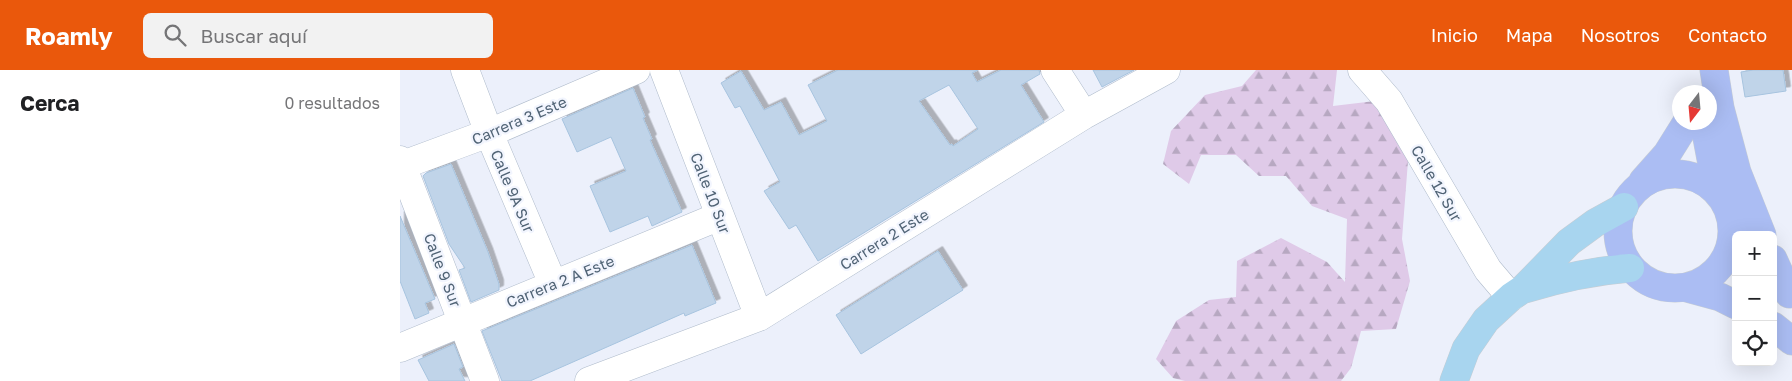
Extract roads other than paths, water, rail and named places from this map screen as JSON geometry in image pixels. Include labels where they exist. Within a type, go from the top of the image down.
[{"type":"highway","points":[[1454,381],[1466,349],[1486,320],[1517,293],[1569,242],[1595,223],[1624,207]]},
{"type":"highway","points":[[1517,293],[1576,274],[1630,268]]},
{"type":"main road","points":[[1704,83],[1720,108],[1737,172],[1760,231]]},
{"type":"main road","points":[[1682,130],[1667,154],[1632,192],[1617,226],[1619,248],[1630,268],[1646,281],[1666,288],[1687,288],[1732,302]]},
{"type":"main road","points":[[1687,288],[1710,277],[1726,258],[1732,235],[1706,130]]},
{"type":"main road","points":[[1643,181],[1668,173],[1695,176],[1723,201],[1743,231]]},
{"type":"main road","points":[[1777,268],[1790,297]]},
{"type":"main road","points":[[1776,276],[1790,297]]},
{"type":"main road","points":[[1777,329],[1792,341]]},
{"type":"street","name":"Calle 9A Sur","points":[[465,70],[489,133],[553,284]]},
{"type":"street","name":"Carrera 3 Este","points":[[401,164],[489,133],[636,70]]},
{"type":"street","name":"Calle 10 Sur","points":[[664,70],[759,317]]},
{"type":"street","points":[[1055,70],[1084,115]]},
{"type":"street","name":"Carrera 2 Este","points":[[589,381],[759,317],[1084,115],[1166,70]]},
{"type":"street","name":"Calle 12 Sur","points":[[1362,70],[1389,101],[1488,270],[1517,293]]},
{"type":"street","name":"Calle 9 Sur","points":[[401,164],[485,381]]},
{"type":"street","name":"Carrera 2 A Este","points":[[400,348],[720,216]]}]
